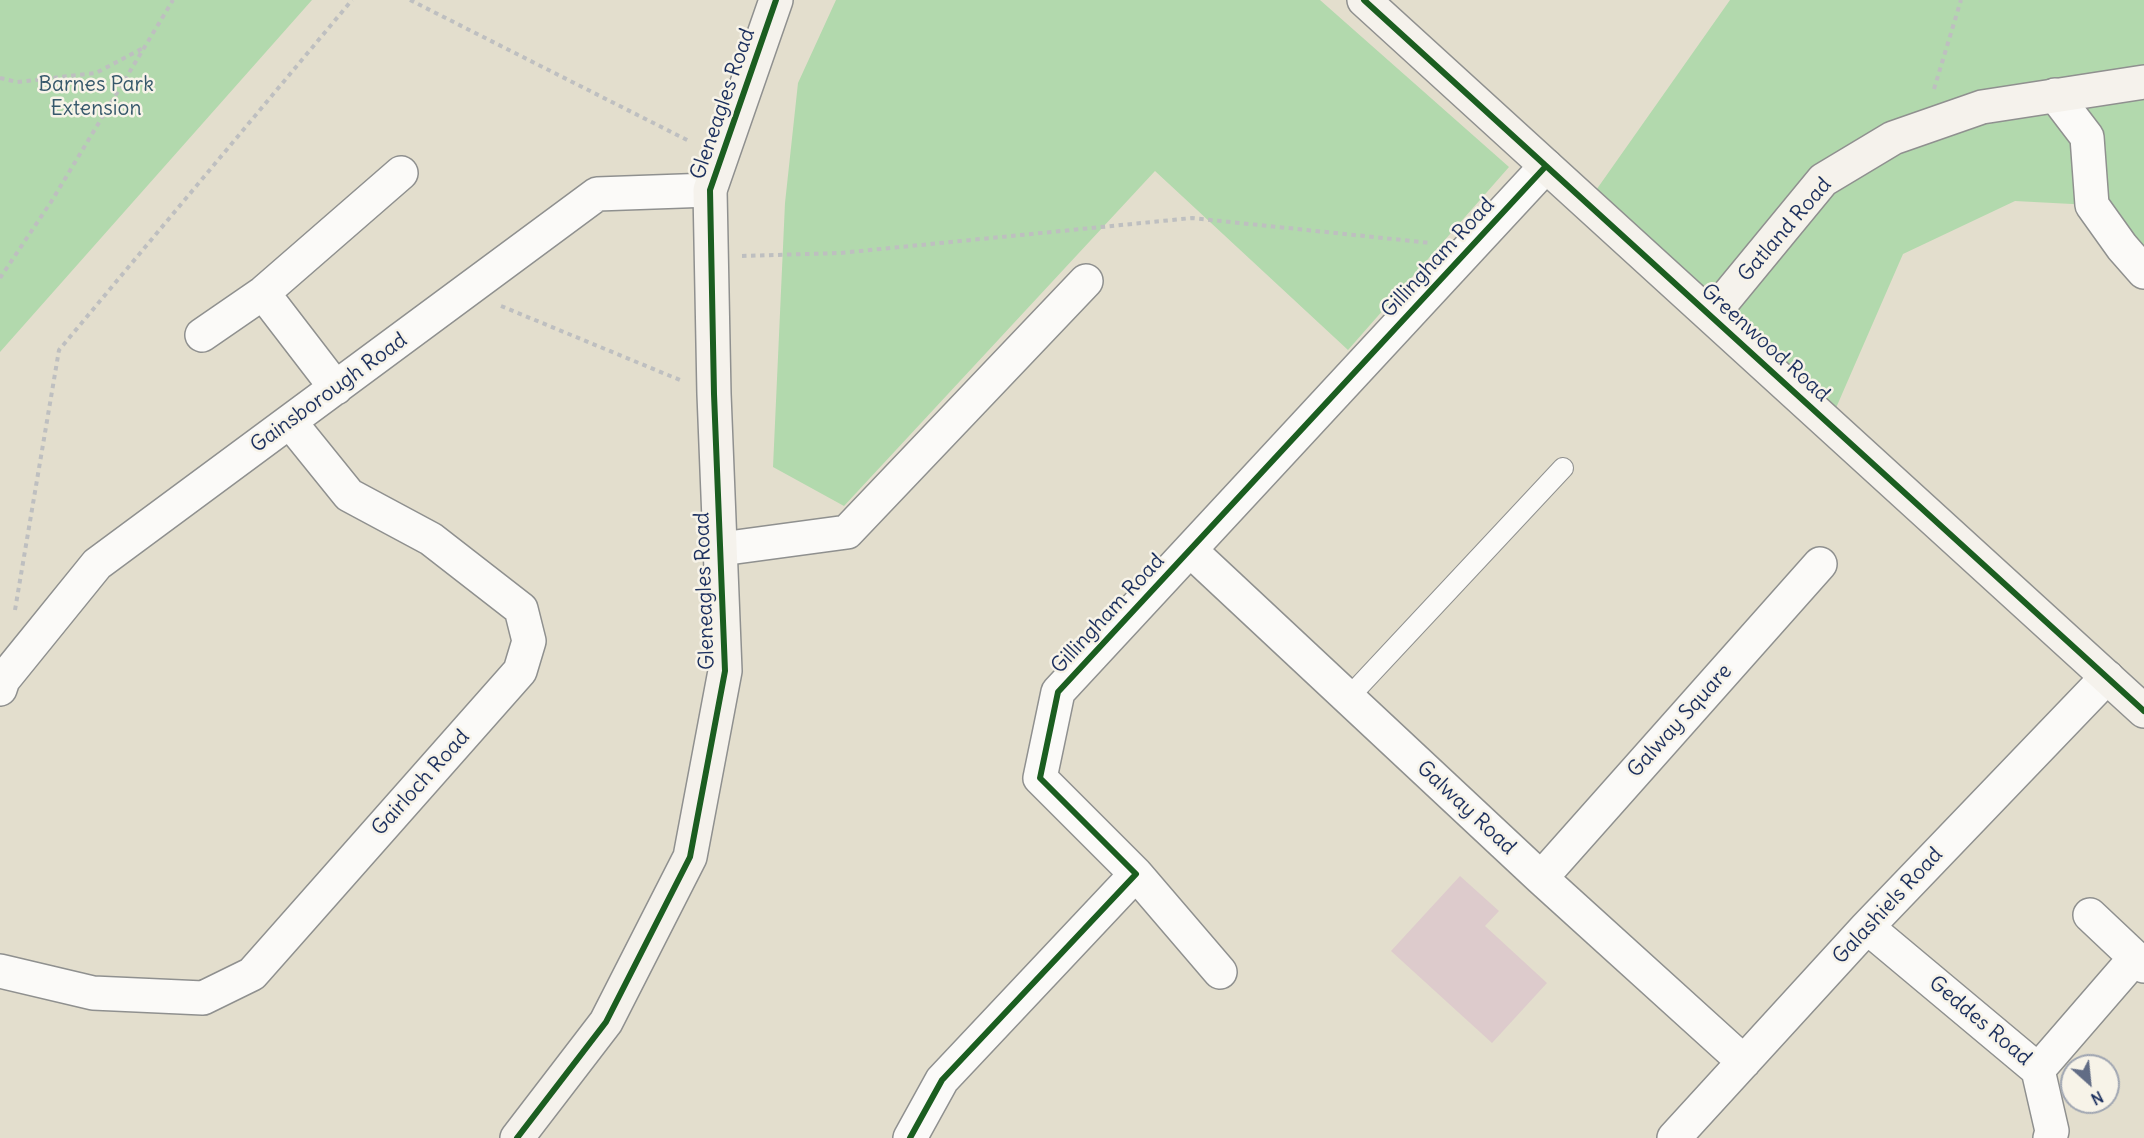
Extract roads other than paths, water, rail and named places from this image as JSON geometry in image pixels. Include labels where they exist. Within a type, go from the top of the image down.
[{"type":"street","name":"Gleneagles Road","points":[[517,1138],[606,1022],[690,857],[725,671],[714,394],[710,190],[776,0]]},
{"type":"street","name":"Greenwood Road","points":[[1364,0],[2144,711]]},
{"type":"street","name":"Gatland Road","points":[[1711,316],[1823,180],[1893,138],[1982,107],[2144,82]]},
{"type":"street","points":[[2055,95],[2087,137],[2092,205],[2122,247],[2144,272]]},
{"type":"street","name":"Gillingham Road","points":[[1220,972],[1136,874],[1041,778],[1058,692],[1546,166]]},
{"type":"street","points":[[202,335],[262,293],[401,173]]},
{"type":"street","name":"Gainsborough Road","points":[[0,689],[3,680],[97,564],[597,194],[710,190]]},
{"type":"street","points":[[721,549],[847,532],[1086,281]]},
{"type":"street","points":[[262,293],[336,388]]},
{"type":"street","name":"Gairloch Road","points":[[0,971],[93,993],[203,998],[252,974],[520,671],[529,641],[521,609],[431,539],[349,495],[290,422]]},
{"type":"street","name":"Galway Road","points":[[1190,550],[1540,878],[1744,1062]]},
{"type":"street","name":"Galway Square","points":[[1540,878],[1820,564]]},
{"type":"street","name":"Galashiels Road","points":[[1674,1138],[1867,927],[2107,677]]},
{"type":"street","points":[[910,1138],[942,1080],[1136,874]]},
{"type":"street","points":[[2038,1070],[2140,962],[2090,915]]},
{"type":"street","name":"Geddes Road","points":[[1867,927],[2038,1070],[2052,1131],[2050,1138]]},
{"type":"lane","points":[[1348,698],[1563,468]]},
{"type":"park label","name":"Barnes Park Extension","points":[[96,97]]}]
